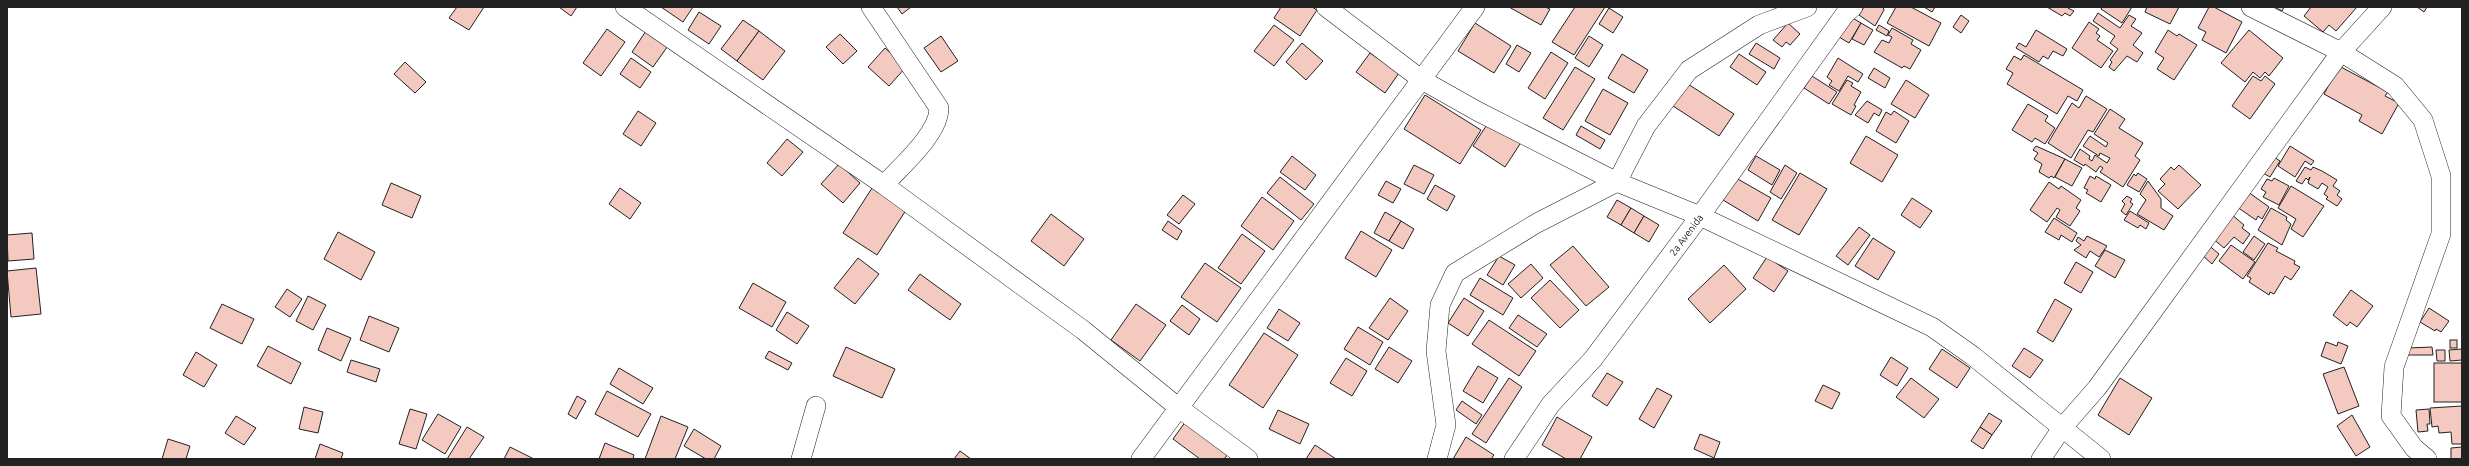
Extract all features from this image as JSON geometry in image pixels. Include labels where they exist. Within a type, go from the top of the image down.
[{"type":"street","points":[[625,7],[884,185],[1083,330],[1179,408],[1248,459]]},
{"type":"street","points":[[871,7],[939,108],[939,118],[935,126],[921,145],[884,185]]},
{"type":"street","points":[[1326,7],[1422,80],[1477,111],[1617,182],[1700,216],[1932,327],[1973,356],[2101,459]]},
{"type":"street","points":[[1142,459],[1475,7]]},
{"type":"street","points":[[1437,459],[1446,425],[1439,383],[1437,344],[1440,305],[1455,273],[1537,223],[1617,182],[1646,126],[1689,70],[1759,24],[1807,7]]},
{"type":"street","name":"2a Avenida","points":[[1514,459],[1551,404],[1594,359],[1700,216],[1845,14],[1853,7]]},
{"type":"street","points":[[2251,7],[2342,52],[2395,86],[2423,120],[2440,176],[2441,234],[2394,367],[2391,416],[2414,448],[2427,459]]},
{"type":"street","points":[[2041,459],[2062,428],[2097,388],[2342,52],[2382,7]]},
{"type":"street","points":[[801,459],[816,406]]},
{"type":"building","points":[[457,7],[484,7],[469,30],[449,18]]},
{"type":"building","points":[[559,7],[577,7],[571,16]]},
{"type":"building","points":[[661,7],[693,7],[683,22]]},
{"type":"building","points":[[897,7],[911,7],[902,14]]},
{"type":"building","points":[[1281,7],[1312,7],[1317,10],[1300,36],[1274,18]]},
{"type":"building","points":[[1509,7],[1545,7],[1550,9],[1541,25]]},
{"type":"building","points":[[1575,7],[1605,7],[1574,55],[1552,42]]},
{"type":"building","points":[[1864,7],[1883,7],[1884,10],[1875,26],[1859,15]]},
{"type":"building","points":[[1896,7],[1911,7],[1941,23],[1929,46],[1887,23]]},
{"type":"building","points":[[1924,7],[1935,7],[1932,12]]},
{"type":"building","points":[[2047,7],[2070,7],[2068,8],[2074,11],[2070,16],[2065,13],[2062,16]]},
{"type":"building","points":[[2102,7],[2132,7],[2122,23],[2101,9]]},
{"type":"building","points":[[2147,7],[2179,7],[2170,24],[2145,12]]},
{"type":"building","points":[[2209,7],[2214,7],[2242,22],[2226,53],[2202,40],[2206,32],[2198,28]]},
{"type":"building","points":[[2274,7],[2284,7],[2282,11]]},
{"type":"building","points":[[2311,7],[2357,7],[2336,31],[2329,25],[2323,32],[2304,16]]},
{"type":"building","points":[[2417,7],[2427,7],[2424,12]]},
{"type":"building","points":[[1609,8],[1623,17],[1613,33],[1599,24]]},
{"type":"building","points":[[699,12],[721,26],[709,44],[688,30]]},
{"type":"building","points":[[2098,13],[2120,28],[2129,15],[2136,19],[2131,26],[2142,33],[2133,45],[2143,53],[2137,62],[2127,56],[2114,71],[2109,67],[2112,62],[2110,60],[2118,49],[2110,43],[2115,36],[2093,21]]},
{"type":"building","points":[[1846,14],[1861,23],[1849,43],[1834,34]]},
{"type":"building","points":[[1961,15],[1969,21],[1961,33],[1953,27]]},
{"type":"building","points":[[743,20],[759,31],[737,61],[721,49]]},
{"type":"building","points":[[2089,22],[2099,29],[2096,33],[2100,36],[2097,40],[2113,51],[2101,68],[2072,48]]},
{"type":"building","points":[[1475,23],[1511,46],[1494,73],[1458,51]]},
{"type":"building","points":[[1788,23],[1800,34],[1790,45],[1786,42],[1782,47],[1773,40]]},
{"type":"building","points":[[1861,23],[1873,30],[1864,45],[1852,39]]},
{"type":"building","points":[[1274,25],[1294,40],[1274,66],[1254,51]]},
{"type":"building","points":[[1879,25],[1889,31],[1887,36],[1876,30]]},
{"type":"building","points":[[648,28],[670,43],[653,67],[632,52]]},
{"type":"building","points":[[1892,28],[1913,40],[1911,44],[1921,50],[1910,69],[1904,66],[1902,68],[1874,52],[1882,40],[1889,43],[1892,37],[1888,35]]},
{"type":"building","points":[[607,29],[625,42],[601,76],[583,63]]},
{"type":"building","points":[[2036,30],[2067,49],[2063,56],[2053,51],[2048,59],[2043,56],[2039,62],[2016,48],[2019,43],[2026,47]]},
{"type":"building","points":[[2168,30],[2177,36],[2179,34],[2197,45],[2174,80],[2157,69],[2164,58],[2155,52]]},
{"type":"building","points":[[2249,30],[2283,58],[2269,76],[2265,72],[2260,78],[2253,72],[2245,82],[2221,63]]},
{"type":"building","points":[[759,31],[785,51],[763,80],[737,61]]},
{"type":"building","points":[[840,34],[857,51],[843,64],[826,47]]},
{"type":"building","points":[[941,36],[958,61],[941,72],[924,48]]},
{"type":"building","points":[[1589,36],[1603,45],[1589,67],[1575,58]]},
{"type":"building","points":[[1302,43],[1323,61],[1306,80],[1286,62]]},
{"type":"building","points":[[1756,43],[1780,58],[1774,69],[1749,54]]},
{"type":"building","points":[[1517,45],[1531,53],[1519,72],[1506,64]]},
{"type":"building","points":[[885,48],[906,67],[889,86],[868,67]]},
{"type":"building","points":[[1551,52],[1568,63],[1545,99],[1528,88]]},
{"type":"building","points":[[1370,53],[1399,73],[1385,93],[1356,72]]},
{"type":"building","points":[[1622,54],[1648,70],[1634,93],[1608,78]]},
{"type":"building","points":[[1739,54],[1766,72],[1757,85],[1730,67]]},
{"type":"building","points":[[2024,55],[2083,90],[2077,101],[2068,96],[2057,114],[2007,84],[2013,73],[2006,69],[2014,56],[2021,60]]},
{"type":"building","points":[[631,58],[651,72],[640,88],[620,74]]},
{"type":"building","points":[[1838,58],[1863,74],[1858,82],[1848,76],[1839,91],[1829,85],[1832,81],[1827,77]]},
{"type":"building","points":[[405,62],[426,82],[415,93],[394,74]]},
{"type":"building","points":[[2339,66],[2388,92],[2385,96],[2399,103],[2382,134],[2359,121],[2362,115],[2324,94]]},
{"type":"building","points":[[1575,67],[1595,79],[1563,130],[1543,118]]},
{"type":"building","points":[[1874,68],[1890,78],[1885,88],[1868,78]]},
{"type":"building","points":[[1812,76],[1837,92],[1829,104],[1804,88]]},
{"type":"building","points":[[2253,76],[2261,81],[2265,76],[2275,84],[2250,119],[2232,106]]},
{"type":"building","points":[[1847,80],[1853,83],[1851,86],[1861,92],[1854,105],[1856,106],[1851,115],[1832,104]]},
{"type":"building","points":[[1906,80],[1929,95],[1915,118],[1891,104]]},
{"type":"building","points":[[1688,84],[1734,114],[1719,136],[1667,102]]},
{"type":"building","points":[[1603,89],[1628,103],[1610,135],[1585,121]]},
{"type":"building","points":[[1425,95],[1481,130],[1460,164],[1404,129]]},
{"type":"building","points":[[2086,96],[2107,109],[2093,132],[2088,130],[2071,158],[2048,143],[2072,103],[2079,108]]},
{"type":"building","points":[[1867,101],[1882,110],[1879,116],[1874,113],[1868,123],[1855,115]]},
{"type":"building","points":[[2028,104],[2048,116],[2045,121],[2055,128],[2045,144],[2035,138],[2032,142],[2012,130]]},
{"type":"building","points":[[2110,109],[2125,119],[2119,128],[2143,143],[2135,156],[2140,160],[2123,187],[2100,172],[2103,168],[2100,166],[2096,172],[2085,164],[2084,166],[2074,160],[2080,149],[2090,156],[2089,159],[2092,161],[2095,155],[2107,163],[2110,158],[2100,153],[2099,156],[2083,146],[2090,136],[2106,147],[2108,143],[2094,134]]},
{"type":"building","points":[[638,111],[656,123],[641,146],[623,134]]},
{"type":"building","points":[[1894,111],[1909,121],[1896,143],[1876,131],[1886,112],[1891,115]]},
{"type":"building","points":[[1490,120],[1522,141],[1505,167],[1473,146]]},
{"type":"building","points":[[1581,126],[1605,140],[1600,149],[1576,135]]},
{"type":"building","points":[[1866,136],[1898,155],[1882,182],[1850,163]]},
{"type":"building","points":[[787,139],[803,152],[782,176],[767,163]]},
{"type":"building","points":[[2036,146],[2065,159],[2054,178],[2051,176],[2049,178],[2039,172],[2042,164],[2034,159],[2038,153],[2033,150]]},
{"type":"building","points":[[2290,146],[2314,161],[2311,165],[2305,161],[2295,177],[2278,166]]},
{"type":"building","points":[[2270,154],[2280,161],[2270,177],[2258,170]]},
{"type":"building","points":[[1292,156],[1316,175],[1305,190],[1280,172]]},
{"type":"building","points":[[1756,156],[1780,170],[1772,185],[1748,170]]},
{"type":"building","points":[[2065,159],[2082,168],[2072,186],[2055,177]]},
{"type":"building","points":[[839,164],[860,183],[843,203],[821,184]]},
{"type":"building","points":[[1414,165],[1434,175],[1424,194],[1404,184]]},
{"type":"building","points":[[1785,165],[1797,173],[1781,199],[1770,192]]},
{"type":"building","points":[[2179,165],[2201,185],[2178,209],[2158,191],[2165,184],[2160,179],[2171,167],[2174,170]]},
{"type":"building","points":[[2305,167],[2311,170],[2313,167],[2337,180],[2333,186],[2340,191],[2337,195],[2342,199],[2337,206],[2326,199],[2328,197],[2324,194],[2328,187],[2322,183],[2318,189],[2308,183],[2310,177],[2308,180],[2306,178],[2302,184],[2296,181]]},
{"type":"building","points":[[1800,173],[1827,189],[1799,235],[1772,220]]},
{"type":"building","points":[[2138,173],[2147,179],[2139,192],[2127,185],[2134,174],[2136,176]]},
{"type":"building","points":[[2090,176],[2095,179],[2096,176],[2111,185],[2101,202],[2086,193],[2088,190],[2084,188]]},
{"type":"building","points":[[1280,177],[1314,204],[1301,220],[1267,193]]},
{"type":"building","points":[[1736,178],[1771,198],[1758,221],[1723,200]]},
{"type":"building","points":[[2274,178],[2289,186],[2279,205],[2263,197],[2266,192],[2261,189],[2267,179],[2272,181]]},
{"type":"building","points":[[1386,181],[1401,189],[1393,203],[1378,195]]},
{"type":"building","points":[[2148,181],[2161,199],[2161,208],[2173,216],[2164,230],[2137,214],[2146,200],[2140,194]]},
{"type":"building","points":[[2049,182],[2059,189],[2061,186],[2081,200],[2076,208],[2080,211],[2070,226],[2056,217],[2060,210],[2057,208],[2047,222],[2030,210]]},
{"type":"building","points":[[391,183],[421,196],[412,218],[382,205]]},
{"type":"building","points":[[874,185],[908,207],[877,255],[843,233]]},
{"type":"building","points":[[1435,185],[1455,196],[1447,211],[1427,199]]},
{"type":"building","points":[[2291,186],[2324,206],[2303,237],[2291,229],[2296,219],[2278,208]]},
{"type":"building","points":[[620,188],[641,203],[630,219],[609,204]]},
{"type":"building","points":[[2244,189],[2269,207],[2262,219],[2258,216],[2256,220],[2234,205]]},
{"type":"building","points":[[1183,195],[1195,204],[1179,224],[1167,215]]},
{"type":"building","points":[[2127,196],[2132,199],[2130,202],[2133,204],[2126,215],[2121,211],[2125,204],[2122,201]]},
{"type":"building","points":[[1262,197],[1294,221],[1273,250],[1241,226]]},
{"type":"building","points":[[1912,198],[1932,211],[1920,228],[1901,215]]},
{"type":"building","points":[[1617,200],[1631,208],[1621,225],[1607,217]]},
{"type":"building","points":[[1631,208],[1644,216],[1634,233],[1621,225]]},
{"type":"building","points":[[2271,208],[2287,217],[2286,220],[2291,224],[2282,245],[2258,230]]},
{"type":"building","points":[[2130,211],[2149,223],[2146,229],[2140,225],[2138,228],[2124,220]]},
{"type":"building","points":[[1385,212],[1401,221],[1389,241],[1374,233]]},
{"type":"building","points":[[1051,214],[1084,239],[1064,266],[1031,241]]},
{"type":"building","points":[[2231,214],[2244,225],[2242,228],[2250,234],[2243,244],[2234,237],[2224,248],[2211,237]]},
{"type":"building","points":[[1644,216],[1659,225],[1649,242],[1634,233]]},
{"type":"building","points":[[2054,218],[2077,233],[2072,242],[2061,235],[2059,240],[2045,232]]},
{"type":"building","points":[[1168,221],[1182,231],[1177,240],[1162,230]]},
{"type":"building","points":[[1401,221],[1414,229],[1403,249],[1389,241]]},
{"type":"building","points":[[1859,227],[1870,235],[1848,265],[1836,256]]},
{"type":"building","points":[[1361,231],[1392,250],[1376,277],[1345,258]]},
{"type":"building","points":[[338,232],[375,252],[361,280],[324,259]]},
{"type":"building","points":[[32,233],[34,259],[8,261],[7,235]]},
{"type":"building","points":[[1242,234],[1265,251],[1241,284],[1218,268]]},
{"type":"building","points":[[2087,236],[2107,246],[2099,257],[2090,251],[2086,258],[2074,250],[2081,245],[2076,241],[2078,237],[2084,241]]},
{"type":"building","points":[[2254,236],[2265,244],[2254,260],[2243,252]]},
{"type":"building","points":[[1873,238],[1895,252],[1878,280],[1855,266]]},
{"type":"building","points":[[2206,243],[2219,254],[2212,264],[2201,254]]},
{"type":"building","points":[[2268,243],[2278,248],[2276,251],[2295,261],[2294,264],[2300,267],[2291,280],[2285,276],[2274,294],[2270,292],[2269,295],[2249,282],[2251,278],[2247,276]]},
{"type":"building","points":[[2231,245],[2255,262],[2243,279],[2219,261]]},
{"type":"building","points":[[1573,246],[1609,287],[1586,306],[1550,265]]},
{"type":"building","points":[[2105,250],[2125,260],[2115,278],[2095,266]]},
{"type":"building","points":[[1499,256],[1515,265],[1503,285],[1487,275]]},
{"type":"building","points":[[1767,257],[1788,271],[1774,292],[1753,278]]},
{"type":"building","points":[[858,258],[879,274],[855,304],[834,288]]},
{"type":"building","points":[[2076,262],[2093,272],[2081,293],[2064,283]]},
{"type":"building","points":[[1205,263],[1241,288],[1217,322],[1181,297]]},
{"type":"building","points":[[1531,264],[1543,278],[1521,298],[1508,284]]},
{"type":"building","points":[[1724,265],[1746,289],[1710,323],[1688,299]]},
{"type":"building","points":[[36,268],[41,314],[11,317],[7,271]]},
{"type":"building","points":[[920,274],[961,304],[950,320],[908,290]]},
{"type":"building","points":[[1480,278],[1513,298],[1503,315],[1470,295]]},
{"type":"building","points":[[1550,280],[1579,310],[1560,328],[1531,298]]},
{"type":"building","points":[[753,283],[786,302],[772,327],[739,308]]},
{"type":"building","points":[[287,289],[302,299],[290,317],[275,307]]},
{"type":"building","points":[[2351,290],[2373,306],[2357,327],[2350,322],[2347,326],[2333,315]]},
{"type":"building","points":[[308,296],[326,305],[313,330],[296,321]]},
{"type":"building","points":[[1390,298],[1408,311],[1388,340],[1369,328]]},
{"type":"building","points":[[1464,298],[1484,311],[1468,336],[1448,323]]},
{"type":"building","points":[[2055,299],[2072,309],[2053,342],[2037,332]]},
{"type":"building","points":[[222,304],[254,319],[242,344],[210,328]]},
{"type":"building","points":[[1136,304],[1166,325],[1140,361],[1111,340]]},
{"type":"building","points":[[1182,305],[1200,319],[1189,335],[1170,321]]},
{"type":"building","points":[[2429,308],[2449,321],[2441,332],[2436,329],[2435,331],[2420,322]]},
{"type":"building","points":[[1279,309],[1300,323],[1288,341],[1267,328]]},
{"type":"building","points":[[787,312],[809,326],[797,344],[776,330]]},
{"type":"building","points":[[1518,315],[1547,334],[1537,347],[1509,328]]},
{"type":"building","points":[[369,316],[399,328],[389,352],[360,340]]},
{"type":"building","points":[[1489,320],[1536,351],[1519,376],[1472,344]]},
{"type":"building","points":[[1358,327],[1383,342],[1370,365],[1344,349]]},
{"type":"building","points":[[327,328],[351,338],[341,361],[318,350]]},
{"type":"building","points":[[1264,333],[1298,355],[1263,408],[1229,385]]},
{"type":"building","points":[[2450,340],[2457,340],[2457,348],[2450,348]]},
{"type":"building","points":[[2326,342],[2337,346],[2338,342],[2348,346],[2341,364],[2321,356]]},
{"type":"building","points":[[268,346],[301,363],[291,384],[257,366]]},
{"type":"building","points":[[846,347],[895,369],[882,398],[833,376]]},
{"type":"building","points":[[1389,347],[1412,361],[1398,383],[1375,369]]},
{"type":"building","points":[[2432,347],[2433,355],[2408,355],[2408,348]]},
{"type":"building","points":[[2024,348],[2043,360],[2030,378],[2012,366]]},
{"type":"building","points":[[1942,349],[1970,368],[1957,388],[1929,369]]},
{"type":"building","points":[[2462,349],[2462,360],[2450,361],[2449,350]]},
{"type":"building","points":[[2436,350],[2445,350],[2445,361],[2437,361]]},
{"type":"building","points":[[769,351],[792,363],[788,370],[765,358]]},
{"type":"building","points":[[196,352],[217,365],[204,387],[183,375]]},
{"type":"building","points":[[1891,357],[1908,368],[1897,386],[1880,375]]},
{"type":"building","points":[[1346,358],[1367,371],[1352,396],[1330,383]]},
{"type":"building","points":[[351,360],[380,369],[376,382],[347,372]]},
{"type":"building","points":[[2434,363],[2462,363],[2462,402],[2434,402]]},
{"type":"building","points":[[1478,366],[1498,378],[1483,403],[1463,391]]},
{"type":"building","points":[[2344,367],[2359,406],[2338,414],[2323,374]]},
{"type":"building","points":[[619,368],[653,388],[643,404],[610,384]]},
{"type":"building","points":[[1607,373],[1623,382],[1607,406],[1592,396]]},
{"type":"building","points":[[1509,378],[1522,387],[1486,443],[1472,434]]},
{"type":"building","points":[[1911,378],[1939,399],[1924,418],[1896,397]]},
{"type":"building","points":[[2120,378],[2152,398],[2129,435],[2098,415]]},
{"type":"building","points":[[1823,385],[1840,393],[1832,409],[1815,401]]},
{"type":"building","points":[[1657,388],[1672,396],[1654,428],[1639,419]]},
{"type":"building","points":[[607,391],[651,414],[638,437],[595,414]]},
{"type":"building","points":[[577,396],[586,401],[576,419],[568,414]]},
{"type":"building","points":[[1462,401],[1482,415],[1476,424],[1456,410]]},
{"type":"building","points":[[2462,406],[2462,444],[2452,444],[2451,432],[2439,433],[2438,426],[2432,427],[2430,408]]},
{"type":"building","points":[[304,407],[323,412],[318,433],[299,429]]},
{"type":"building","points":[[410,409],[427,414],[416,449],[399,444]]},
{"type":"building","points":[[2429,409],[2430,424],[2427,424],[2428,431],[2418,432],[2416,410]]},
{"type":"building","points":[[1278,410],[1309,424],[1300,444],[1269,429]]},
{"type":"building","points":[[1989,413],[2002,421],[1992,435],[1980,427]]},
{"type":"building","points":[[438,414],[461,427],[445,454],[422,440]]},
{"type":"building","points":[[2352,415],[2370,447],[2356,456],[2337,426]]},
{"type":"building","points":[[236,416],[256,428],[244,445],[225,433]]},
{"type":"building","points":[[661,416],[688,427],[675,459],[645,459]]},
{"type":"building","points":[[1557,417],[1592,437],[1580,459],[1566,459],[1542,445]]},
{"type":"building","points":[[1186,421],[1229,453],[1224,459],[1200,459],[1173,439]]},
{"type":"building","points":[[467,427],[484,437],[469,459],[447,459]]},
{"type":"building","points":[[1980,427],[1992,435],[1983,449],[1971,441]]},
{"type":"building","points":[[694,429],[721,446],[714,459],[706,459],[684,446]]},
{"type":"building","points":[[1700,434],[1720,442],[1714,458],[1694,449]]},
{"type":"building","points":[[1466,437],[1494,455],[1491,459],[1453,459]]},
{"type":"building","points":[[168,439],[190,446],[186,459],[162,459]]},
{"type":"building","points":[[605,443],[634,455],[633,459],[599,459]]},
{"type":"building","points":[[320,444],[343,453],[341,459],[315,459]]},
{"type":"building","points":[[1315,445],[1336,459],[1306,459]]},
{"type":"building","points":[[510,447],[534,459],[504,459]]},
{"type":"building","points":[[2462,447],[2462,459],[2451,459],[2451,448]]},
{"type":"building","points":[[960,451],[971,459],[954,459]]}]
